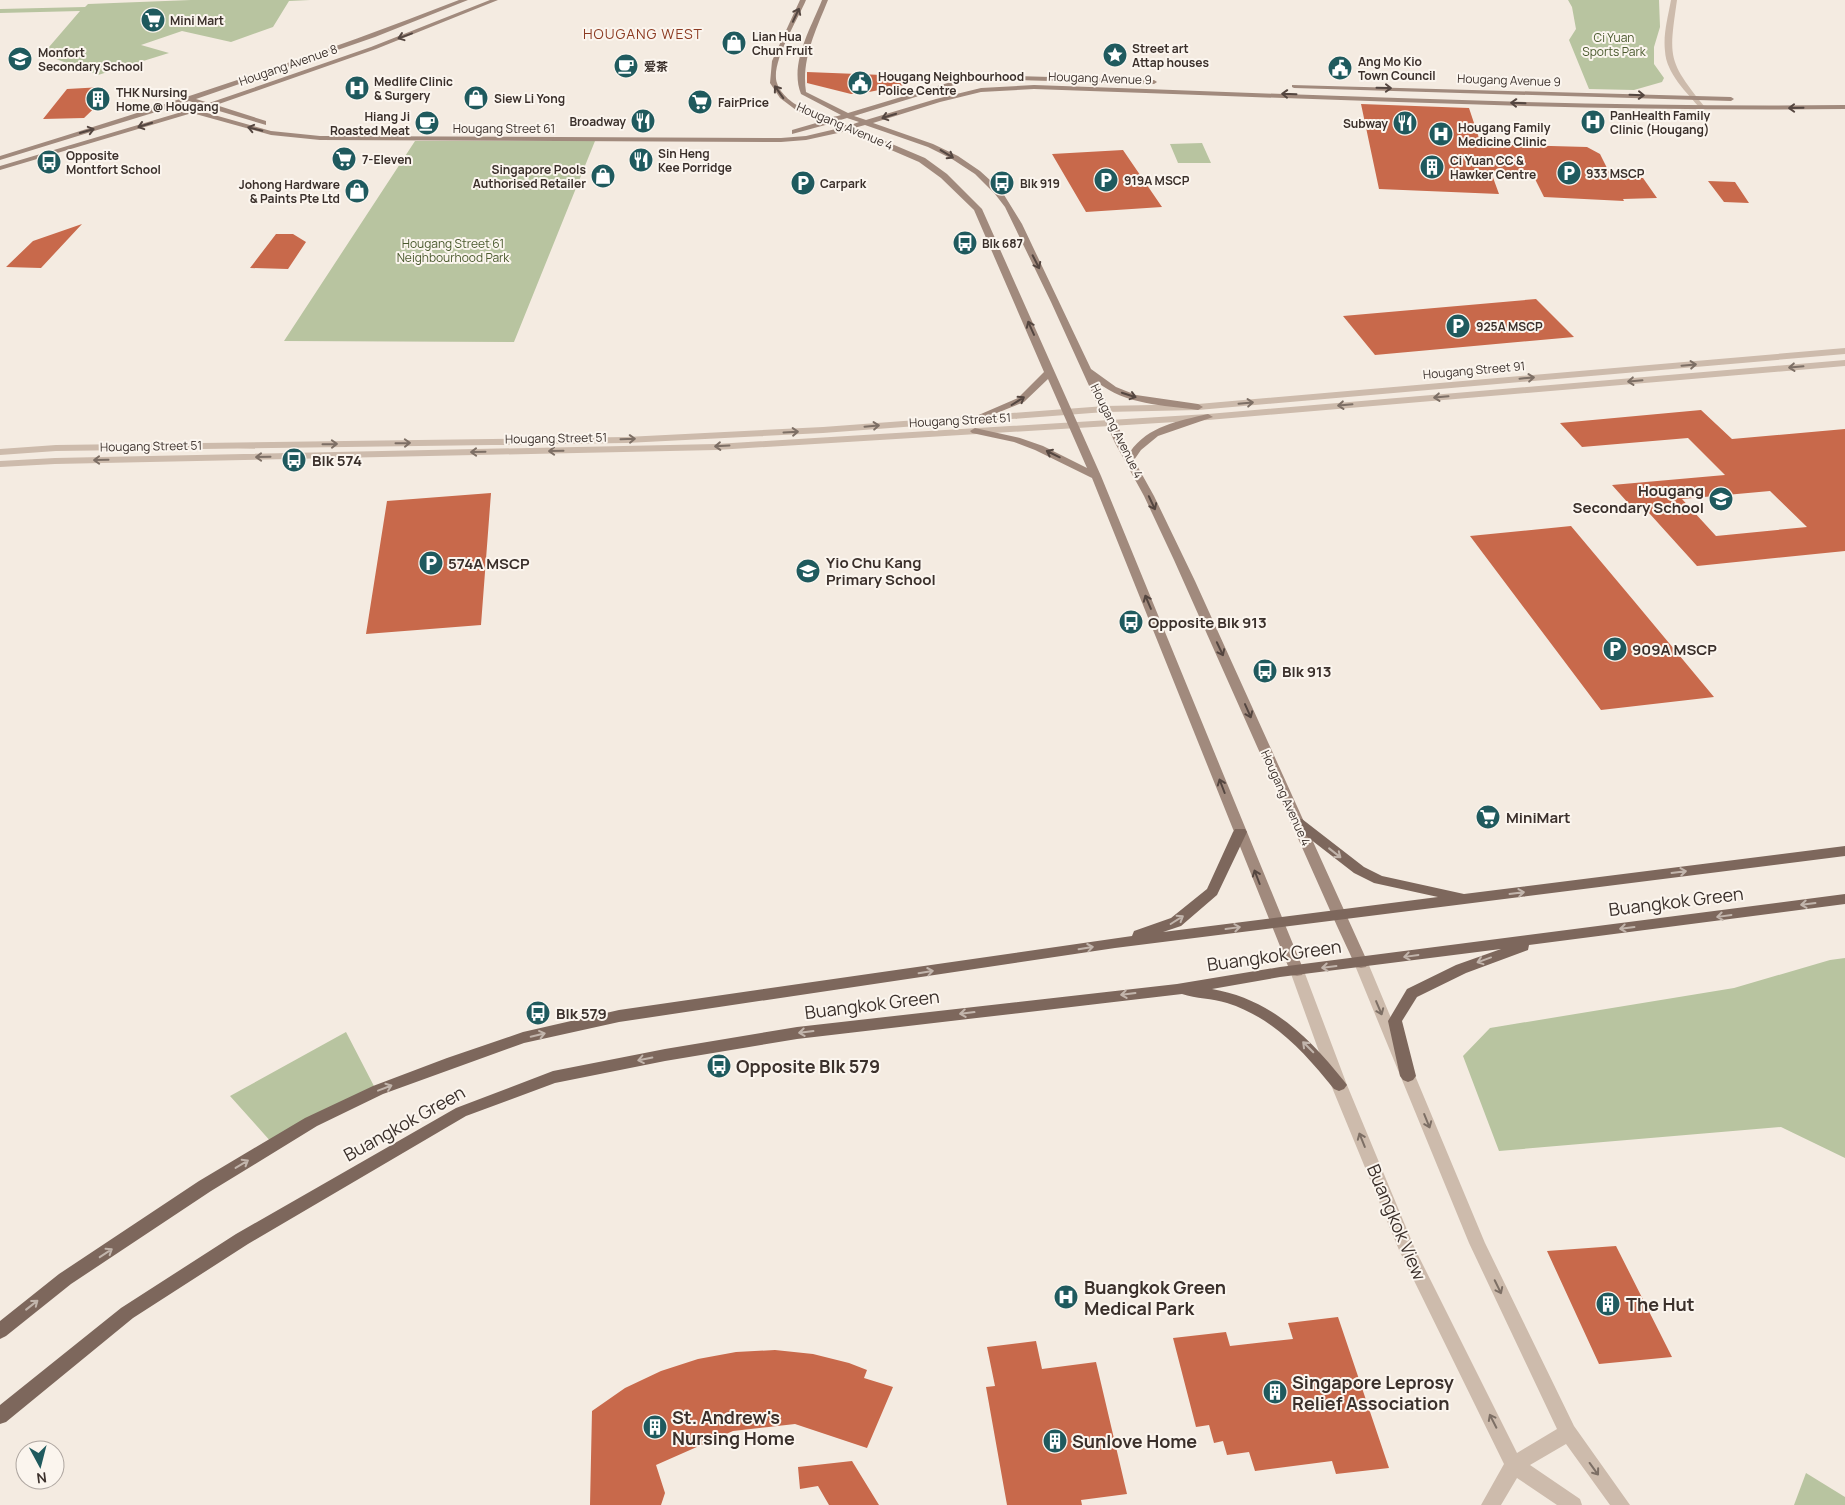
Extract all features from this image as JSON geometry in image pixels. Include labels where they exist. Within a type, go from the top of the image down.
[{"type":"main road","points":[[1297,822],[1359,870],[1379,880],[1469,899]]},
{"type":"main road","points":[[1115,943],[1176,922],[1212,892],[1240,832]]},
{"type":"main road","name":"Buangkok Green","points":[[0,1331],[65,1279],[205,1186],[311,1122],[378,1090],[523,1038],[619,1016],[1115,943],[1845,851]]},
{"type":"main road","name":"Buangkok Green","points":[[0,1416],[127,1313],[242,1239],[461,1112],[553,1077],[665,1055],[797,1034],[1177,989],[1280,972],[1845,899]]},
{"type":"main road","points":[[1408,1076],[1395,1021],[1412,993],[1460,969],[1546,937]]},
{"type":"main road","points":[[1177,989],[1232,999],[1279,1020],[1312,1050],[1339,1084]]},
{"type":"street","name":"Hougang Avenue 8","points":[[0,158],[190,100],[394,29],[465,0]]},
{"type":"street","name":"Hougang Avenue 8","points":[[0,168],[192,111],[408,35],[494,0]]},
{"type":"street","name":"Hougang Avenue 4","points":[[803,0],[773,69],[773,83],[782,97],[805,112],[849,128],[922,160],[944,176],[978,209],[1072,426],[1096,476],[1165,641],[1296,971]]},
{"type":"street","name":"Hougang Avenue 4","points":[[825,0],[804,56],[800,74],[803,93],[826,107],[903,134],[940,150],[973,170],[998,193],[1017,222],[1058,303],[1112,424],[1150,498],[1228,666],[1337,914],[1361,963]]},
{"type":"street","points":[[1674,0],[1668,46],[1669,59],[1702,107]]},
{"type":"street","name":"Hougang Avenue 9","points":[[849,116],[962,80],[985,77],[1158,82]]},
{"type":"street","name":"Hougang Avenue 9","points":[[1282,86],[1760,100],[1836,99]]},
{"type":"street","name":"Hougang Avenue 9","points":[[868,123],[938,100],[981,90],[1034,88],[1553,104],[1779,108],[1845,107]]},
{"type":"street","name":"Hougang Street 61","points":[[190,100],[275,127],[320,132],[799,132],[849,116]]},
{"type":"street","name":"Hougang Street 61","points":[[172,105],[272,133],[320,138],[754,140],[806,138],[868,123]]},
{"type":"street","points":[[826,107],[842,109],[880,106]]},
{"type":"street","points":[[903,134],[903,122],[910,109]]},
{"type":"street","points":[[799,132],[808,119],[805,112]]},
{"type":"street","points":[[806,138],[846,138],[882,142]]},
{"type":"street","name":"Hougang Street 91","points":[[1105,409],[1198,407],[1845,351]]},
{"type":"street","name":"Hougang Street 91","points":[[1112,424],[1845,363]]},
{"type":"street","points":[[1088,371],[1113,390],[1147,400],[1198,407]]},
{"type":"street","points":[[979,417],[1021,400],[1050,372]]},
{"type":"street","name":"Hougang Street 51","points":[[0,452],[56,448],[635,439],[814,430],[1105,409]]},
{"type":"street","points":[[1130,460],[1138,447],[1148,437],[1172,427],[1208,417]]},
{"type":"street","name":"Hougang Street 51","points":[[0,464],[75,460],[716,447],[1112,424]]},
{"type":"street","points":[[975,431],[1017,440],[1039,448],[1096,476]]},
{"type":"street","points":[[1361,963],[1477,1243],[1568,1432],[1620,1505]]},
{"type":"street","name":"Buangkok View","points":[[1296,971],[1339,1084],[1407,1250],[1514,1464],[1573,1505]]},
{"type":"street","points":[[1490,1505],[1514,1464],[1568,1432]]},
{"type":"green space","points":[[191,0],[310,0],[289,1],[273,27],[231,42],[182,31],[141,45],[169,53],[98,75],[43,54],[80,11],[0,13],[0,9],[85,7],[88,4]]},
{"type":"green space","name":"Ci Yuan Sports Park","points":[[1568,0],[1659,0],[1660,27],[1654,47],[1654,64],[1664,78],[1662,82],[1634,90],[1589,89],[1569,40],[1576,29],[1572,7]]},
{"type":"green space","name":"Hougang Street 61 Neighbourhood Park","points":[[415,141],[595,141],[514,342],[284,341]]},
{"type":"green space","points":[[1202,143],[1211,163],[1178,163],[1170,144]]},
{"type":"green space","points":[[1845,958],[1845,1158],[1781,1127],[1499,1151],[1463,1056],[1490,1028],[1734,988],[1830,960]]},
{"type":"green space","points":[[346,1032],[376,1090],[272,1143],[230,1096]]},
{"type":"green space","points":[[1806,1473],[1845,1497],[1845,1505],[1794,1505]]},
{"type":"building","name":"Hougang Neighbourhood Police Centre","points":[[807,72],[908,76],[909,84],[851,94],[807,83]]},
{"type":"building","name":"THK Nursing Home @ Hougang","points":[[103,87],[98,94],[109,94],[84,118],[43,119],[67,89]]},
{"type":"building","name":"Ci Yuan CC & Hawker Centre","points":[[1361,104],[1469,108],[1481,144],[1587,147],[1600,154],[1611,176],[1639,175],[1657,198],[1623,199],[1624,201],[1544,197],[1534,177],[1491,172],[1499,194],[1379,189]]},
{"type":"building","name":"919A MSCP","points":[[1123,150],[1162,207],[1086,212],[1052,154]]},
{"type":"building","points":[[1708,181],[1735,182],[1749,203],[1724,202]]},
{"type":"building","points":[[82,224],[41,268],[6,267],[33,241]]},
{"type":"building","points":[[276,234],[293,234],[306,242],[288,269],[250,268]]},
{"type":"building","name":"925A MSCP","points":[[1536,299],[1574,337],[1375,355],[1343,316]]},
{"type":"building","name":"Hougang Secondary School","points":[[1701,410],[1732,439],[1845,429],[1845,551],[1697,566],[1640,503],[1629,504],[1612,485],[1725,475],[1688,438],[1582,447],[1560,423]],"holes":[[[1770,491],[1807,527],[1716,536],[1682,499]]]},
{"type":"building","name":"574A MSCP","points":[[491,493],[481,625],[366,634],[387,501]]},
{"type":"building","name":"909A MSCP","points":[[1571,526],[1714,697],[1601,710],[1470,536]]},
{"type":"building","name":"The Hut","points":[[1616,1246],[1672,1357],[1599,1364],[1547,1251]]},
{"type":"building","name":"Singapore Leprosy Relief Association","points":[[1338,1317],[1389,1468],[1336,1474],[1332,1461],[1255,1471],[1249,1452],[1227,1455],[1223,1441],[1214,1443],[1209,1425],[1196,1427],[1173,1338],[1226,1332],[1230,1346],[1293,1339],[1288,1323]]},
{"type":"building","name":"Sunlove Home","points":[[1036,1341],[1042,1369],[1096,1362],[1127,1494],[1081,1500],[1082,1505],[1007,1505],[986,1387],[995,1386],[987,1347]]},
{"type":"building","name":"St. Andrew's Nursing Home","points":[[775,1350],[813,1354],[849,1363],[867,1370],[864,1378],[893,1387],[867,1448],[795,1424],[733,1431],[656,1465],[665,1493],[661,1505],[590,1505],[592,1411],[625,1388],[661,1371],[698,1359],[736,1352]]},
{"type":"building","points":[[852,1461],[879,1505],[829,1505],[818,1486],[800,1489],[798,1467]]},
{"type":"place","name":"Mini Mart","points":[[153,20]]},
{"type":"place","name":"Lian Hua Chun Fruit","points":[[734,43]]},
{"type":"place","name":"Street art Attap houses","points":[[1115,55]]},
{"type":"place","name":"Monfort Secondary School","points":[[20,59]]},
{"type":"place","name":"爱茶","points":[[626,66]]},
{"type":"place","name":"Ang Mo Kio Town Council","points":[[1340,68]]},
{"type":"place","name":"Hougang Neighbourhood Police Centre","points":[[860,83]]},
{"type":"place","name":"Medlife Clinic & Surgery","points":[[357,88]]},
{"type":"place","name":"Siew Li Yong","points":[[476,98]]},
{"type":"place","name":"THK Nursing Home @ Hougang","points":[[98,99]]},
{"type":"place","name":"FairPrice","points":[[700,102]]},
{"type":"place","name":"Broadway","points":[[643,121]]},
{"type":"place","name":"PanHealth Family Clinic (Hougang)","points":[[1593,122]]},
{"type":"place","name":"Hiang Ji Roasted Meat","points":[[427,123]]},
{"type":"place","name":"Subway","points":[[1405,123]]},
{"type":"place","name":"Hougang Family Medicine Clinic","points":[[1441,134]]},
{"type":"place","name":"7-Eleven","points":[[344,159]]},
{"type":"place","name":"Sin Heng Kee Porridge","points":[[641,160]]},
{"type":"place","name":"Opposite Montfort School","points":[[49,162]]},
{"type":"place","name":"Ci Yuan CC & Hawker Centre","points":[[1432,167]]},
{"type":"place","name":"933 MSCP","points":[[1569,173]]},
{"type":"place","name":"Singapore Pools Authorised Retailer","points":[[603,176]]},
{"type":"place","name":"919A MSCP","points":[[1106,180]]},
{"type":"place","name":"Carpark","points":[[803,183]]},
{"type":"place","name":"Blk 919","points":[[1002,183]]},
{"type":"place","name":"Johong Hardware & Paints Pte Ltd","points":[[357,191]]},
{"type":"place","name":"Blk 687","points":[[965,243]]},
{"type":"place","name":"925A MSCP","points":[[1458,326]]},
{"type":"place","name":"Blk 574","points":[[294,460]]},
{"type":"place","name":"Hougang Secondary School","points":[[1721,499]]},
{"type":"place","name":"574A MSCP","points":[[431,563]]},
{"type":"place","name":"Yio Chu Kang Primary School","points":[[808,571]]},
{"type":"place","name":"Opposite Blk 913","points":[[1131,622]]},
{"type":"place","name":"909A MSCP","points":[[1615,649]]},
{"type":"place","name":"Blk 913","points":[[1265,671]]},
{"type":"place","name":"MiniMart","points":[[1488,817]]},
{"type":"place","name":"Blk 579","points":[[538,1013]]},
{"type":"place","name":"Opposite Blk 579","points":[[719,1066]]},
{"type":"place","name":"Buangkok Green Medical Park","points":[[1066,1297]]},
{"type":"place","name":"The Hut","points":[[1608,1304]]},
{"type":"place","name":"Singapore Leprosy Relief Association","points":[[1275,1392]]},
{"type":"place","name":"St. Andrew's Nursing Home","points":[[655,1427]]},
{"type":"place","name":"Sunlove Home","points":[[1055,1441]]},
{"type":"district","name":"HOUGANG WEST","points":[[643,33]]}]
